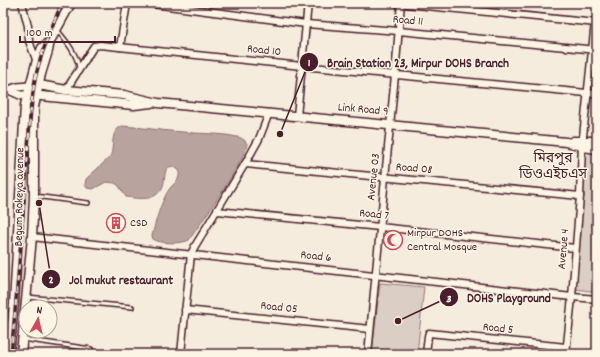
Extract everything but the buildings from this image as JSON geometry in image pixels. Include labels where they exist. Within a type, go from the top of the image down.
[{"type":"main road","points":[[50,41],[70,3]]},
{"type":"main road","name":"Begum Rokeya avenue","points":[[27,297],[34,196],[34,107],[37,95],[35,86],[37,62],[42,48],[50,41]]},
{"type":"main road","name":"Begum Rokeya avenue","points":[[9,354],[14,304],[25,105],[28,95],[35,86],[41,74],[50,41]]},
{"type":"main road","name":"Link Road 9","points":[[35,86],[124,95],[158,103],[566,142],[583,144],[597,148]]},
{"type":"main road","name":"Link Road 9","points":[[28,95],[134,105],[158,103]]},
{"type":"main road","name":"Link Road 9","points":[[583,144],[597,141]]},
{"type":"main road","name":"Begum Rokeya avenue","points":[[21,354],[23,339]]},
{"type":"street","points":[[22,3],[28,26],[29,41],[37,62]]},
{"type":"street","points":[[120,47],[127,3]]},
{"type":"street","name":"Road 11","points":[[145,3],[306,24],[399,31],[595,50]]},
{"type":"street","points":[[297,116],[308,3]]},
{"type":"street","points":[[399,3],[596,22]]},
{"type":"street","name":"Avenue 03","points":[[368,354],[399,31],[399,3]]},
{"type":"street","name":"Avenue 4","points":[[566,351],[572,297],[583,144],[588,94],[595,50],[596,22]]},
{"type":"street","name":"Road 10","points":[[79,69],[94,46],[100,45],[597,94]]},
{"type":"street","points":[[66,90],[79,69]]},
{"type":"street","points":[[6,89],[35,86]]},
{"type":"street","points":[[6,89],[20,95],[28,95]]},
{"type":"street","points":[[189,354],[182,354],[191,254],[260,139],[269,113]]},
{"type":"street","name":"Road 08","points":[[245,164],[580,196]]},
{"type":"street","name":"Road 7","points":[[217,211],[576,248]]},
{"type":"street","name":"Road 6","points":[[32,237],[597,299]]},
{"type":"street","name":"Road 05","points":[[186,310],[370,328]]},
{"type":"street","name":"Road 5","points":[[426,354],[429,333],[566,351]]},
{"type":"lane","points":[[56,30],[74,53],[79,69]]},
{"type":"lane","points":[[34,196],[88,203]]},
{"type":"lane","points":[[27,297],[132,307]]},
{"type":"lane","points":[[23,339],[91,349]]},
{"type":"shaded area","points":[[122,126],[224,135],[240,138],[246,142],[247,144],[245,151],[232,176],[189,240],[166,243],[156,241],[152,236],[157,218],[168,191],[179,177],[179,170],[174,167],[167,168],[161,190],[159,193],[150,198],[126,197],[119,186],[115,183],[106,182],[93,189],[87,188],[85,185],[86,179],[110,157],[115,132]]},
{"type":"shaded area","points":[[585,149],[597,150],[597,292],[576,289]]},
{"type":"shaded area","points":[[597,176],[597,235],[593,231],[592,225]]},
{"type":"shaded area","points":[[380,283],[424,287],[417,354],[372,354]]},
{"type":"railway","points":[[11,354],[34,88],[38,66],[44,47],[62,3]]},
{"type":"place","name":"Brain Station 23, Mirpur DOHS Branch","points":[[280,134]]},
{"type":"place","name":"Jol mukut restaurant","points":[[39,203]]},
{"type":"place","name":"CSD","points":[[116,223]]},
{"type":"place","name":"Mirpur DOHS Central Mosque","points":[[393,240]]},
{"type":"place","name":"DOHS Playground","points":[[398,321]]},
{"type":"district","name":"মিরপুর ডিওএইচএস","points":[[553,168]]}]
